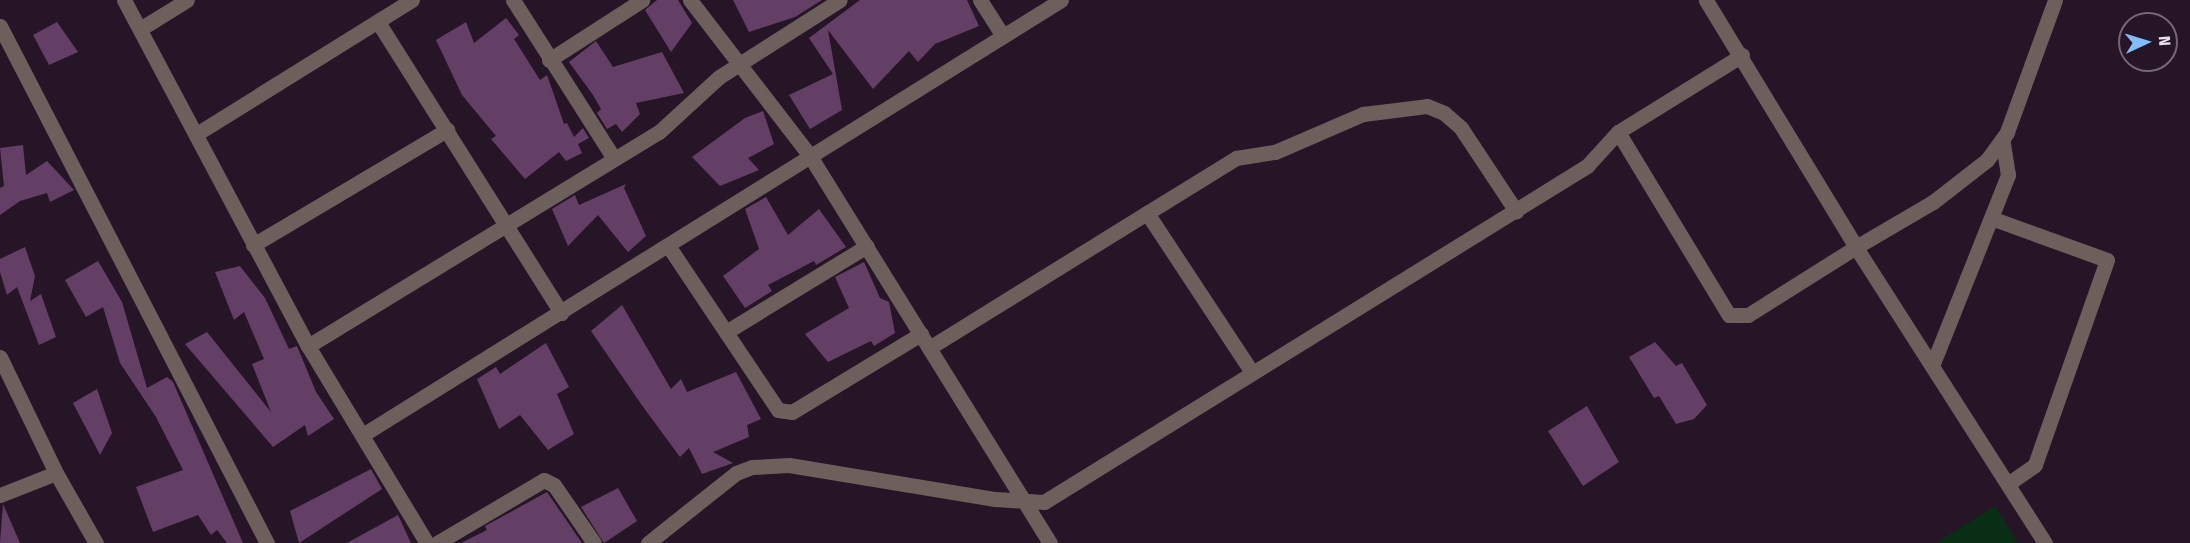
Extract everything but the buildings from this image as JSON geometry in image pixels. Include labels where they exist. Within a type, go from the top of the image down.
[{"type":"street","points":[[124,0],[198,133],[253,245],[308,346],[364,434],[427,543]]},
{"type":"street","points":[[141,29],[187,0]]},
{"type":"street","points":[[198,133],[412,0]]},
{"type":"street","points":[[513,0],[549,60],[613,157]]},
{"type":"street","points":[[549,60],[642,0]]},
{"type":"street","points":[[690,0],[810,156],[1050,543]]},
{"type":"street","points":[[308,346],[613,157],[658,132],[738,63],[840,0]]},
{"type":"street","points":[[980,0],[1003,36]]},
{"type":"street","points":[[364,434],[669,247],[810,156],[1061,0]]},
{"type":"street","points":[[1706,0],[1742,55],[1856,247],[2045,543]]},
{"type":"street","points":[[1618,132],[1729,315],[1748,315],[1963,182],[2002,139],[2026,86],[2055,0]]},
{"type":"street","points":[[378,22],[561,313]]},
{"type":"street","points":[[0,26],[267,543]]},
{"type":"street","points":[[648,543],[736,473],[752,467],[789,465],[1024,502],[1044,502],[1251,371],[1587,166],[1618,132],[1742,55]]},
{"type":"street","points":[[669,247],[778,410],[792,412],[925,341],[1147,213],[1236,158],[1275,152],[1362,114],[1426,106],[1444,113],[1461,128],[1516,211]]},
{"type":"street","points":[[253,245],[447,130]]},
{"type":"street","points":[[1932,366],[2008,175],[2002,139]]},
{"type":"street","points":[[1147,213],[1251,371]]},
{"type":"street","points":[[1991,218],[2107,260],[2035,465],[2008,484]]},
{"type":"street","points":[[726,332],[867,246]]},
{"type":"street","points":[[0,357],[56,473],[96,543]]},
{"type":"street","points":[[0,495],[56,473]]},
{"type":"street","points":[[436,543],[544,480],[554,485],[594,543]]},
{"type":"green space","points":[[1995,506],[2018,543],[1936,543]]}]
